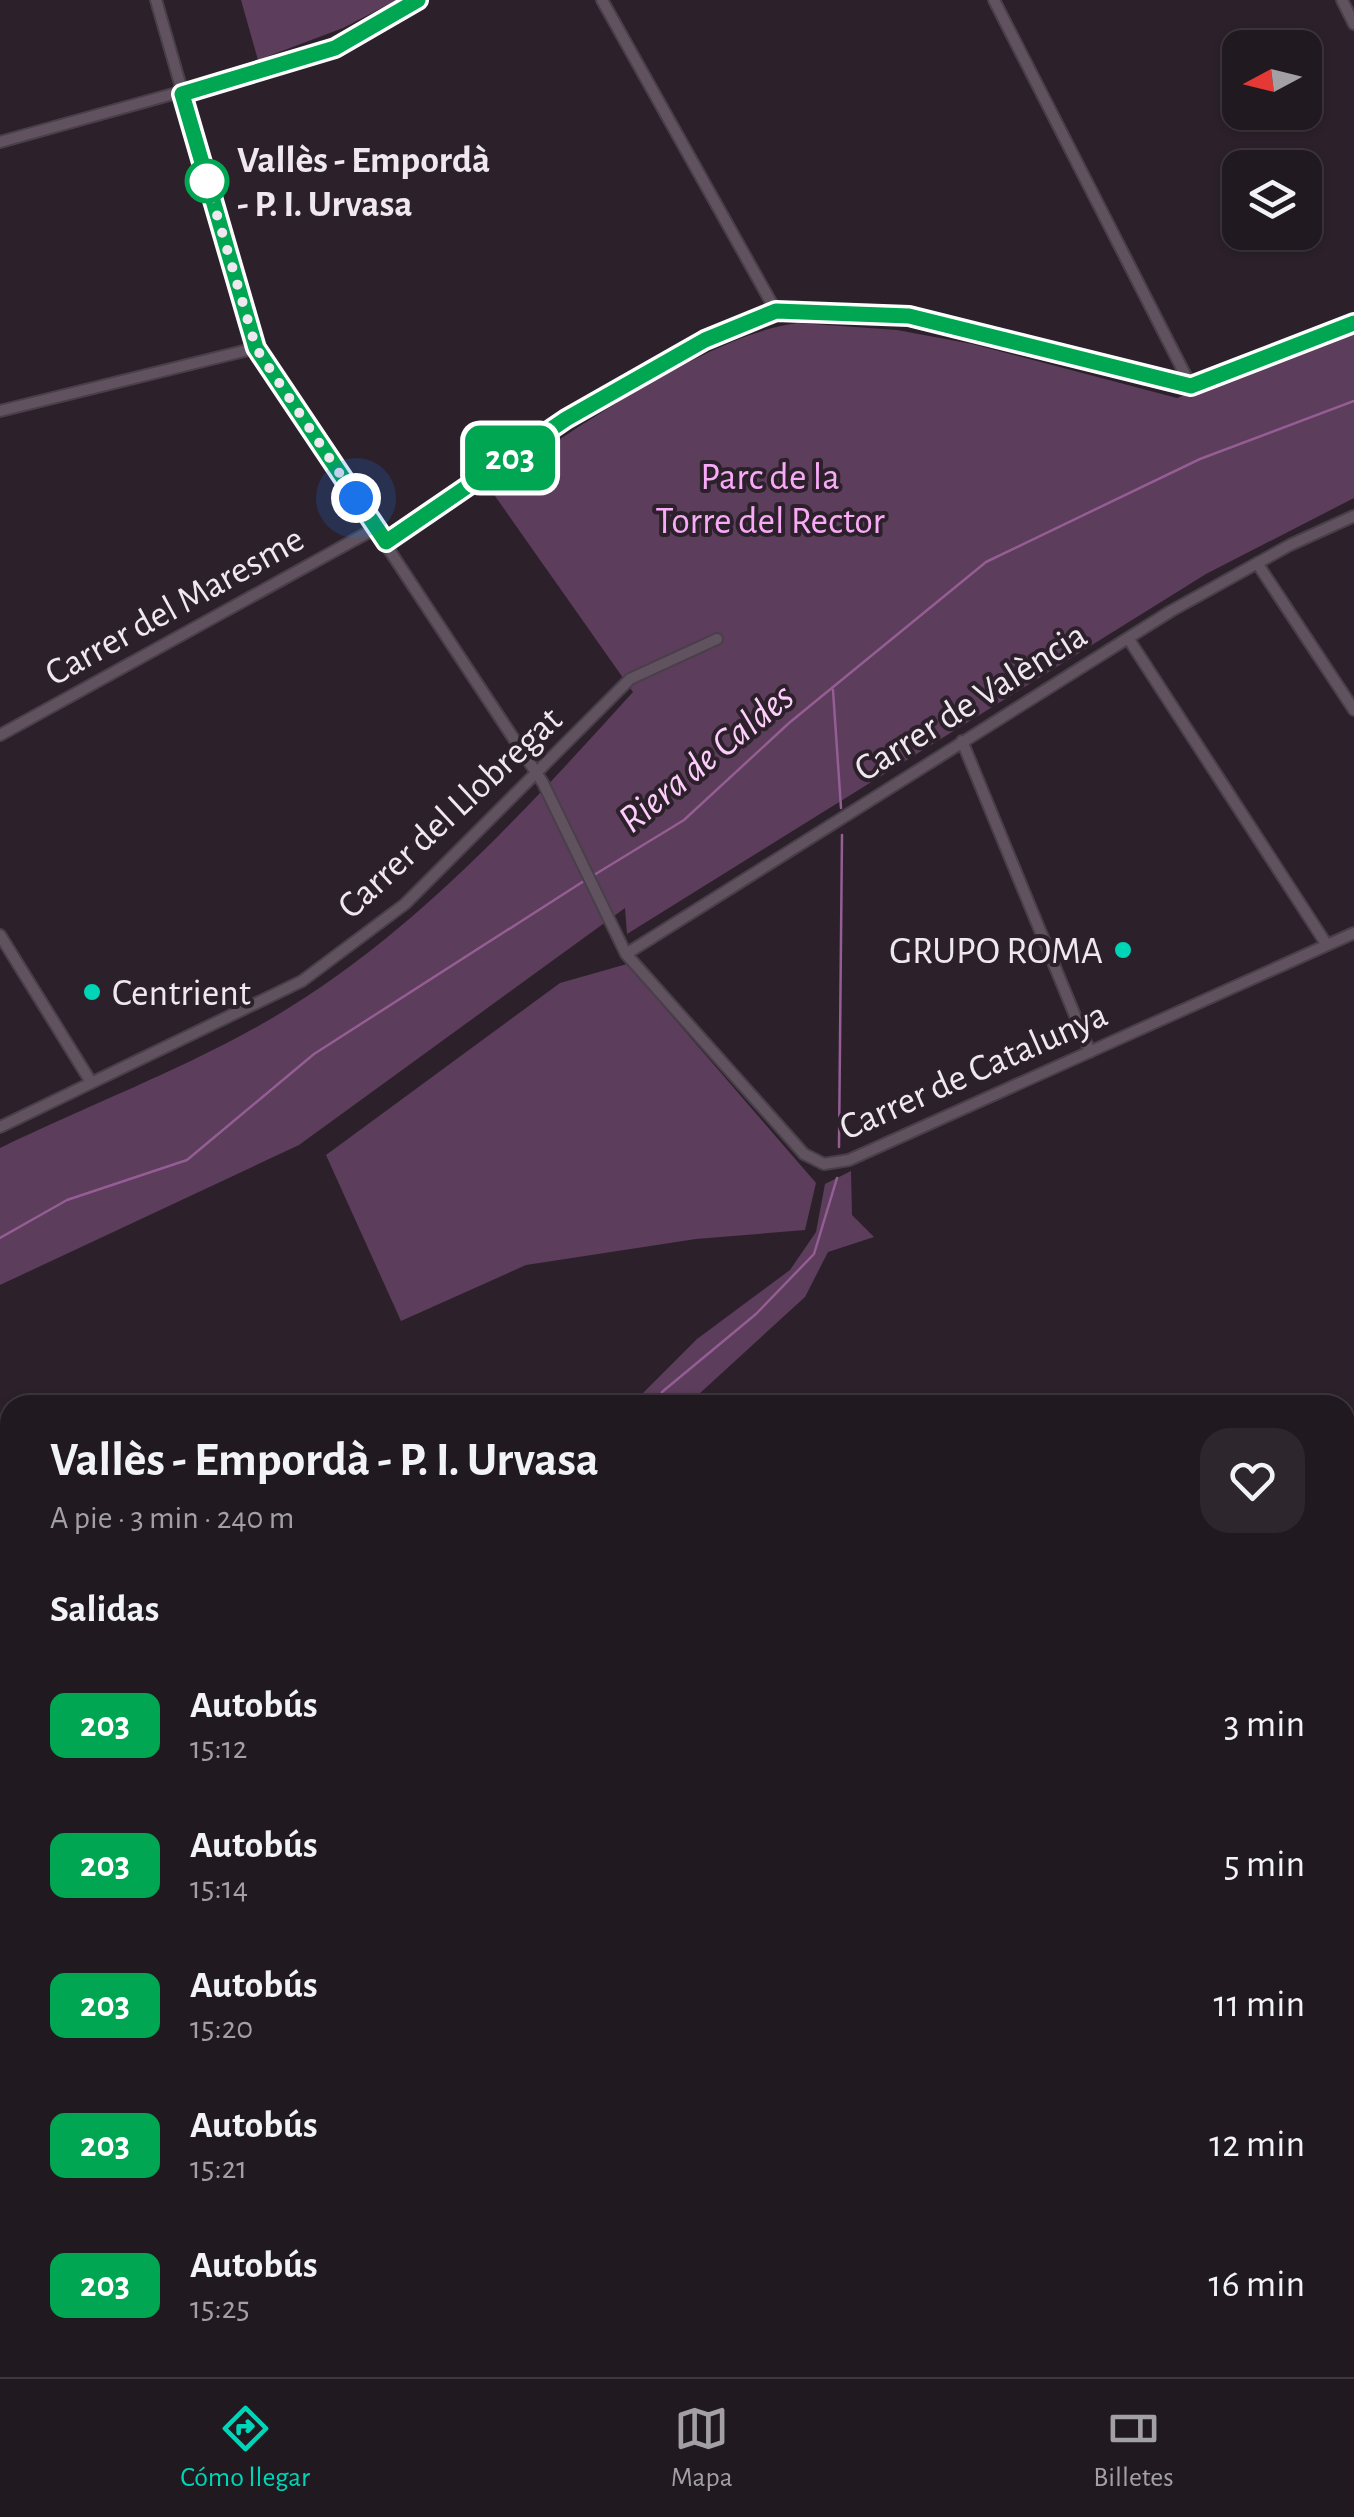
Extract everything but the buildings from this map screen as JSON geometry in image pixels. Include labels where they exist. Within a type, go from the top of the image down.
[{"type":"street","name":"Carrer de Catalunya","points":[[156,0],[256,348],[538,775],[626,954],[804,1154],[824,1164],[850,1160],[1354,932]]},
{"type":"street","points":[[0,142],[335,48],[418,0]]},
{"type":"street","points":[[602,0],[776,311]]},
{"type":"street","points":[[994,0],[1191,386]]},
{"type":"street","points":[[1342,0],[1354,24]]},
{"type":"street","points":[[386,542],[566,419],[705,340],[776,311],[909,316],[1191,386],[1354,323]]},
{"type":"street","points":[[0,411],[256,348]]},
{"type":"street","name":"Carrer de València","points":[[626,954],[1128,638],[1257,563],[1354,516]]},
{"type":"street","name":"Carrer del Maresme","points":[[0,735],[376,528]]},
{"type":"street","points":[[1257,563],[1354,710]]},
{"type":"street","points":[[1128,638],[1326,945]]},
{"type":"street","name":"Carrer del Llobregat","points":[[0,1127],[302,981],[405,904],[630,679],[717,639]]},
{"type":"street","points":[[962,740],[1090,1052]]},
{"type":"street","points":[[0,935],[91,1082]]},
{"type":"green space","points":[[241,0],[397,0],[343,28],[258,60]]},
{"type":"green space","name":"Parc de la Torre del Rector","points":[[798,323],[897,330],[972,344],[1177,398],[1354,329],[1354,498],[1206,574],[627,934],[625,908],[299,1145],[0,1285],[0,1148],[207,1053],[325,984],[420,910],[465,868],[633,692],[488,486],[681,366],[762,331]]},
{"type":"green space","points":[[627,964],[816,1183],[805,1230],[696,1239],[526,1265],[401,1321],[326,1155],[560,983]]},
{"type":"green space","points":[[851,1171],[852,1215],[874,1237],[828,1252],[805,1297],[698,1395],[641,1395],[697,1339],[790,1270],[816,1232],[825,1184]]},
{"type":"waterway","name":"Riera de Caldes","points":[[594,875],[684,820],[789,723],[986,562],[1200,459],[1354,401]]},
{"type":"waterway","points":[[833,690],[841,808]]},
{"type":"waterway","points":[[839,1147],[842,835]]},
{"type":"waterway","name":"Riera de Caldes","points":[[0,1238],[67,1200],[187,1160],[314,1054],[587,879]]},
{"type":"waterway","points":[[661,1395],[756,1314],[814,1254],[837,1178]]},
{"type":"bus line","name":"203","points":[[418,0],[335,48],[182,94],[256,348],[386,542],[566,419],[705,340],[776,311],[909,316],[979,330],[1191,386],[1354,323]]},
{"type":"place","name":"Vallès - Empordà - P. I. Urvasa","points":[[207,181]]},
{"type":"place","name":"GRUPO ROMA","points":[[1123,950]]},
{"type":"place","name":"Centrient","points":[[92,992]]},
{"type":"route","points":[[207,181],[256,348],[356,498]]}]
